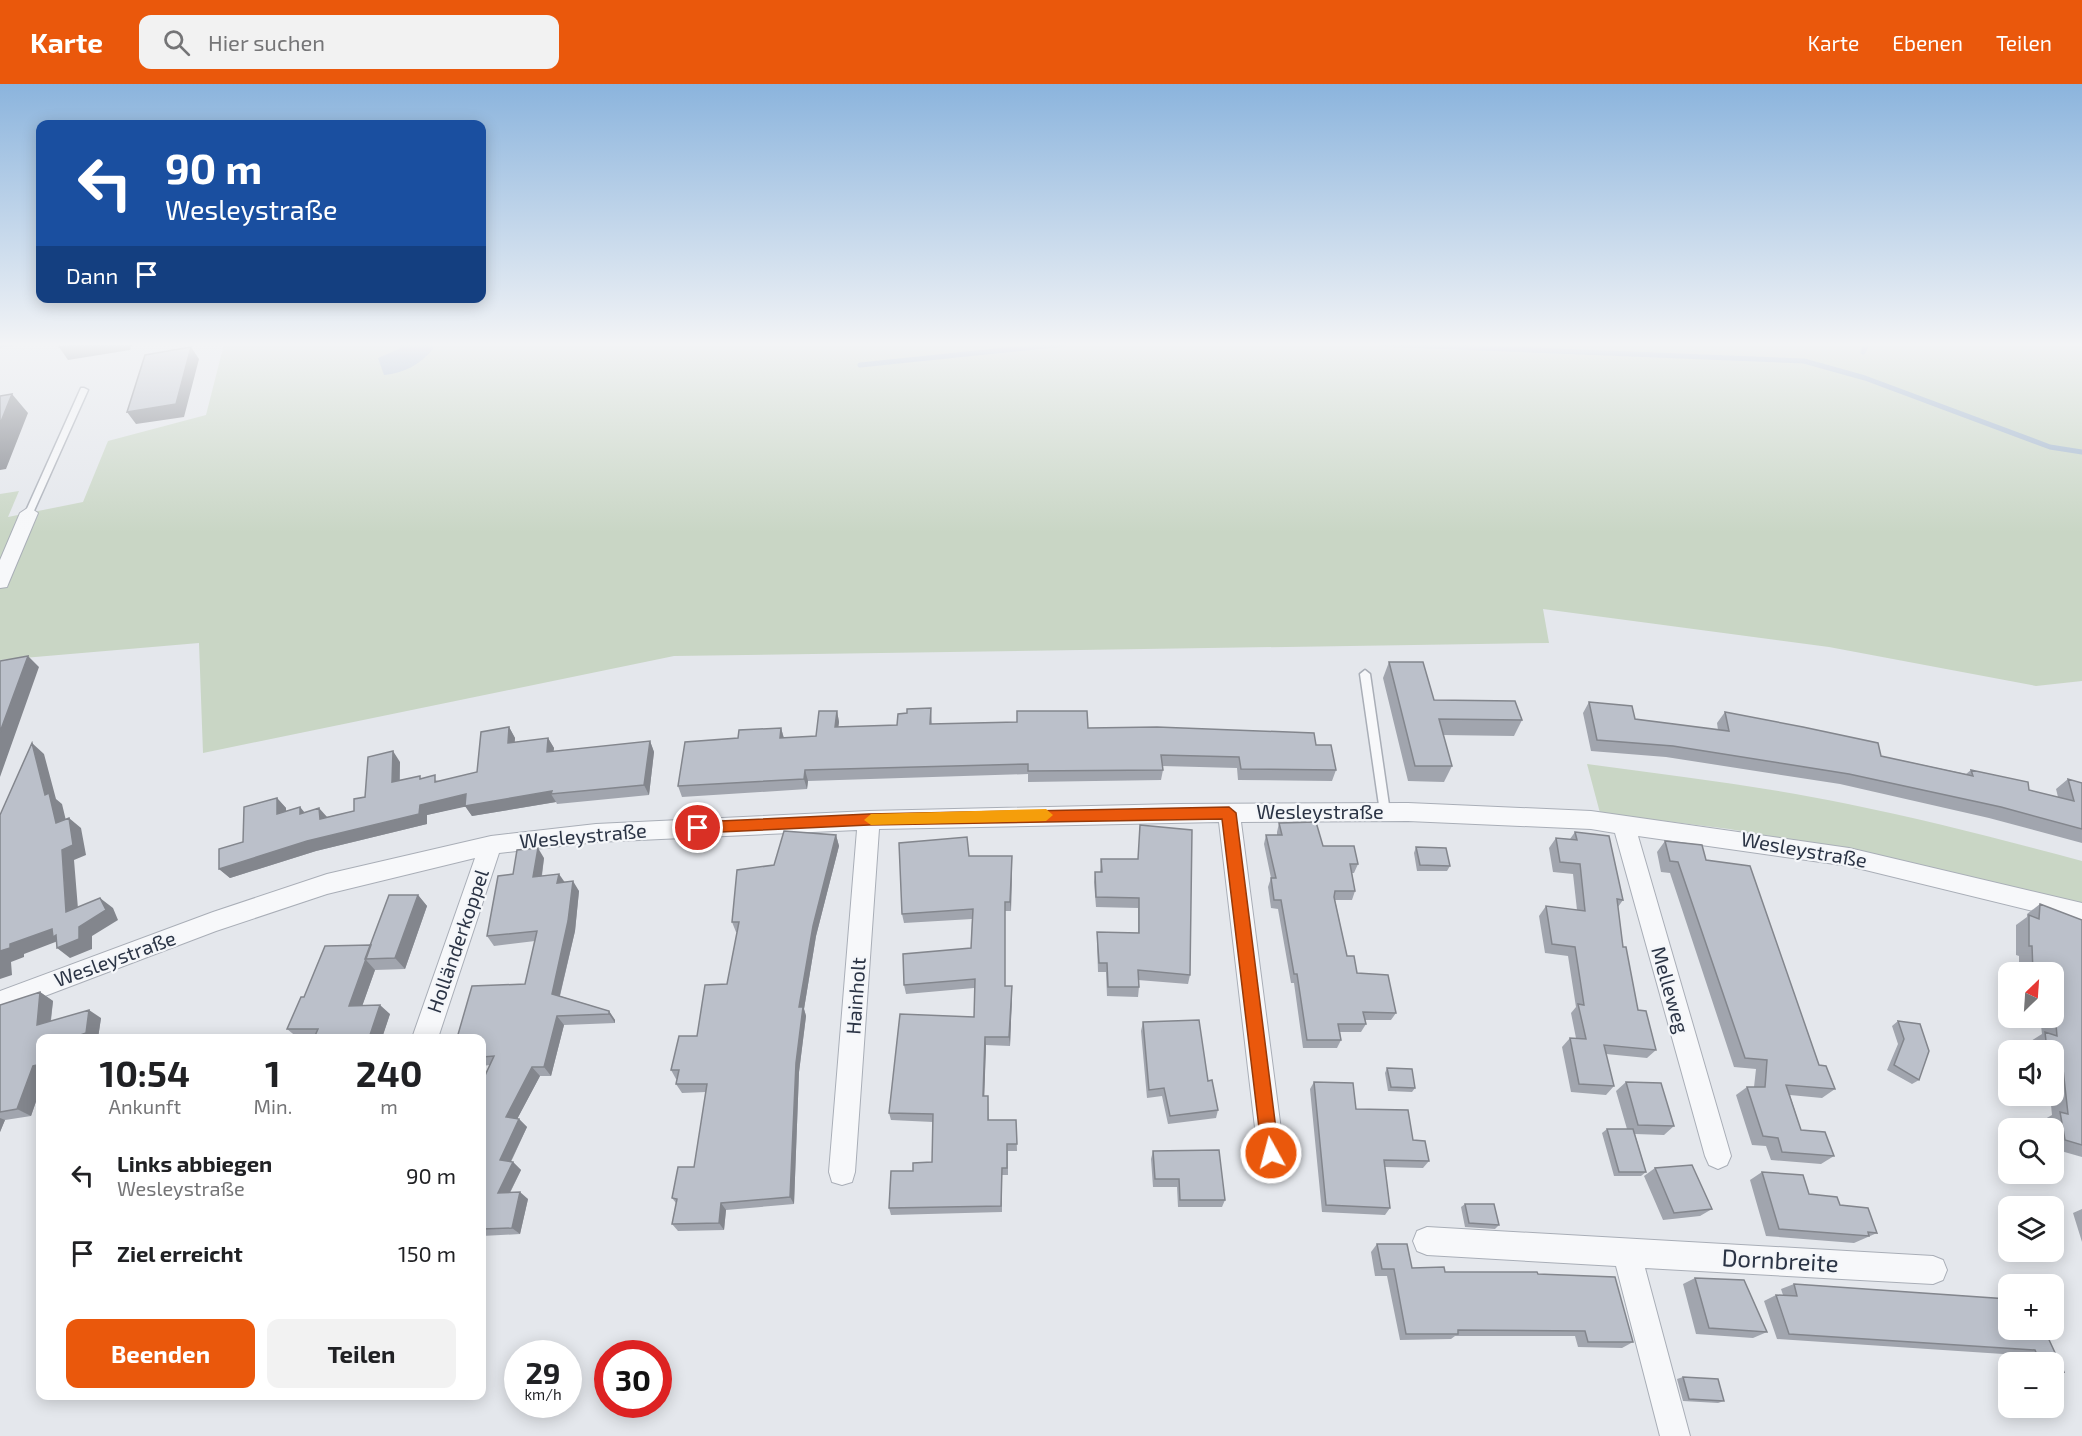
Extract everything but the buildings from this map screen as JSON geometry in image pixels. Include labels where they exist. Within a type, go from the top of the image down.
[{"type":"street","points":[[0,582],[29,513]]},
{"type":"street","name":"Wesleystraße","points":[[0,1002],[213,922],[327,884],[491,845],[596,833],[869,820],[1385,812],[1591,820],[1849,857],[2082,912]]},
{"type":"street","points":[[1229,813],[1271,1153]]},
{"type":"street","name":"Hainholt","points":[[842,1172],[869,820]]},
{"type":"street","name":"Melleweg","points":[[1624,824],[1718,1156]]},
{"type":"street","name":"Holländerkoppel","points":[[426,1034],[491,845]]},
{"type":"street","name":"Dornbreite","points":[[1427,1241],[1933,1270]]},
{"type":"street","points":[[1627,1253],[1675,1436]]},
{"type":"lane","points":[[29,513],[76,407]]},
{"type":"lane","points":[[1365,674],[1385,812]]},
{"type":"green space","points":[[208,407],[2082,407],[2082,681],[2036,686],[1829,647],[1543,609],[1549,643],[674,656],[203,753],[199,643],[0,660],[0,494],[19,491],[8,517],[83,502],[108,441],[206,415]]},
{"type":"green space","points":[[1587,764],[1783,792],[1878,810],[2082,861],[2082,905],[1857,851],[1729,829],[1600,813]]},
{"type":"waterway","points":[[1943,407],[2050,447],[2082,452]]},
{"type":"slow traffic","points":[[871,820],[1046,815]]},
{"type":"route","points":[[698,828],[869,820],[1229,813],[1271,1153]]}]
